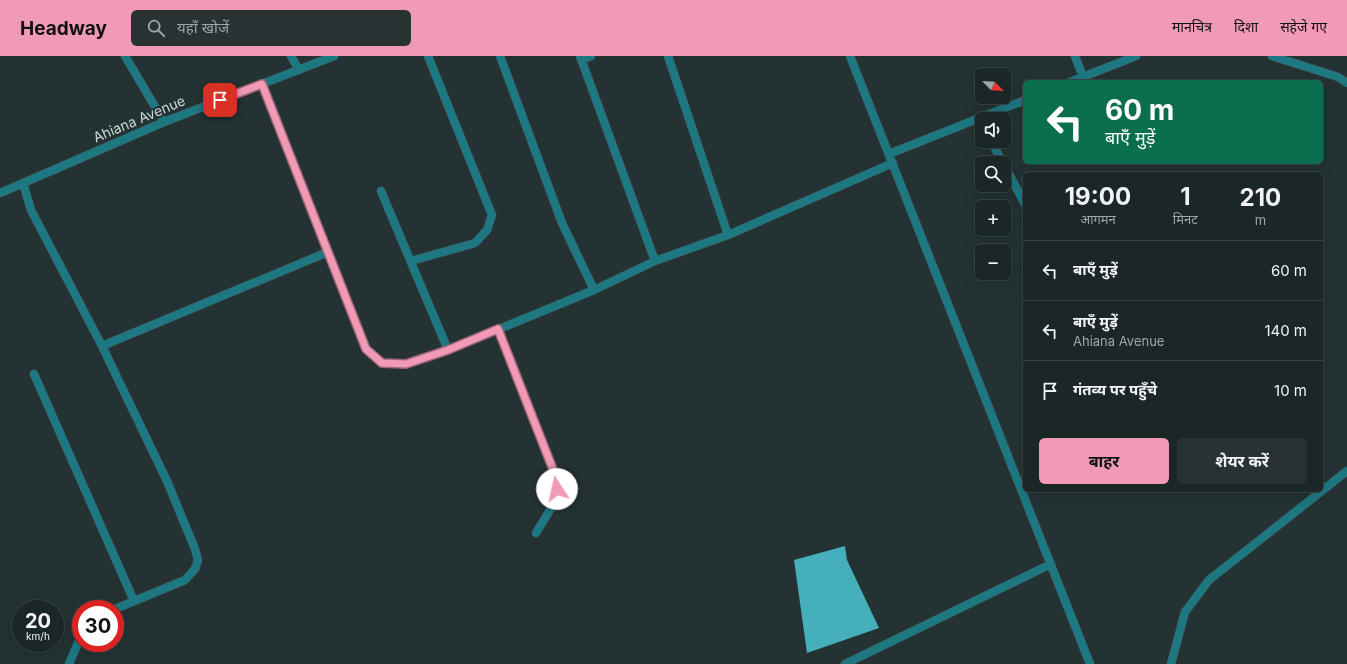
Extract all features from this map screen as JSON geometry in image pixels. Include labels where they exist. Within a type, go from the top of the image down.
[{"type":"street","points":[[125,56],[164,122]]},
{"type":"street","points":[[291,56],[299,70]]},
{"type":"street","name":"Ahiana Avenue","points":[[0,193],[164,122],[334,56]]},
{"type":"street","points":[[411,261],[475,243],[487,230],[492,215],[428,56]]},
{"type":"street","points":[[500,56],[562,223],[594,290]]},
{"type":"street","points":[[591,56],[580,58],[655,261]]},
{"type":"street","points":[[668,56],[728,235]]},
{"type":"street","points":[[850,56],[1090,664]]},
{"type":"street","points":[[1074,56],[1083,77]]},
{"type":"street","points":[[1075,80],[1136,56]]},
{"type":"street","points":[[1272,56],[1338,77],[1347,83]]},
{"type":"street","points":[[262,84],[366,349],[382,363],[406,364],[448,350],[594,290],[655,261],[728,235],[893,164]]},
{"type":"street","points":[[999,112],[1023,101]]},
{"type":"street","points":[[889,154],[975,123]]},
{"type":"street","points":[[1011,179],[1023,200]]},
{"type":"street","points":[[23,183],[32,210],[102,346],[167,481],[195,549],[198,560],[195,568],[185,580],[124,605]]},
{"type":"street","points":[[381,190],[448,350]]},
{"type":"street","points":[[102,346],[328,252]]},
{"type":"street","points":[[498,329],[554,472],[557,489],[550,510],[536,533]]},
{"type":"street","points":[[34,374],[134,601]]},
{"type":"street","points":[[1323,490],[1347,471]]},
{"type":"street","points":[[1171,664],[1185,612],[1209,580],[1320,492]]},
{"type":"street","points":[[846,664],[1051,564]]},
{"type":"street","points":[[69,664],[74,652]]},
{"type":"building","points":[[845,546],[847,560],[879,628],[807,653],[794,560]]},
{"type":"route","points":[[220,100],[262,84],[366,349],[382,363],[406,364],[448,350],[498,329],[554,472],[557,489]]}]
